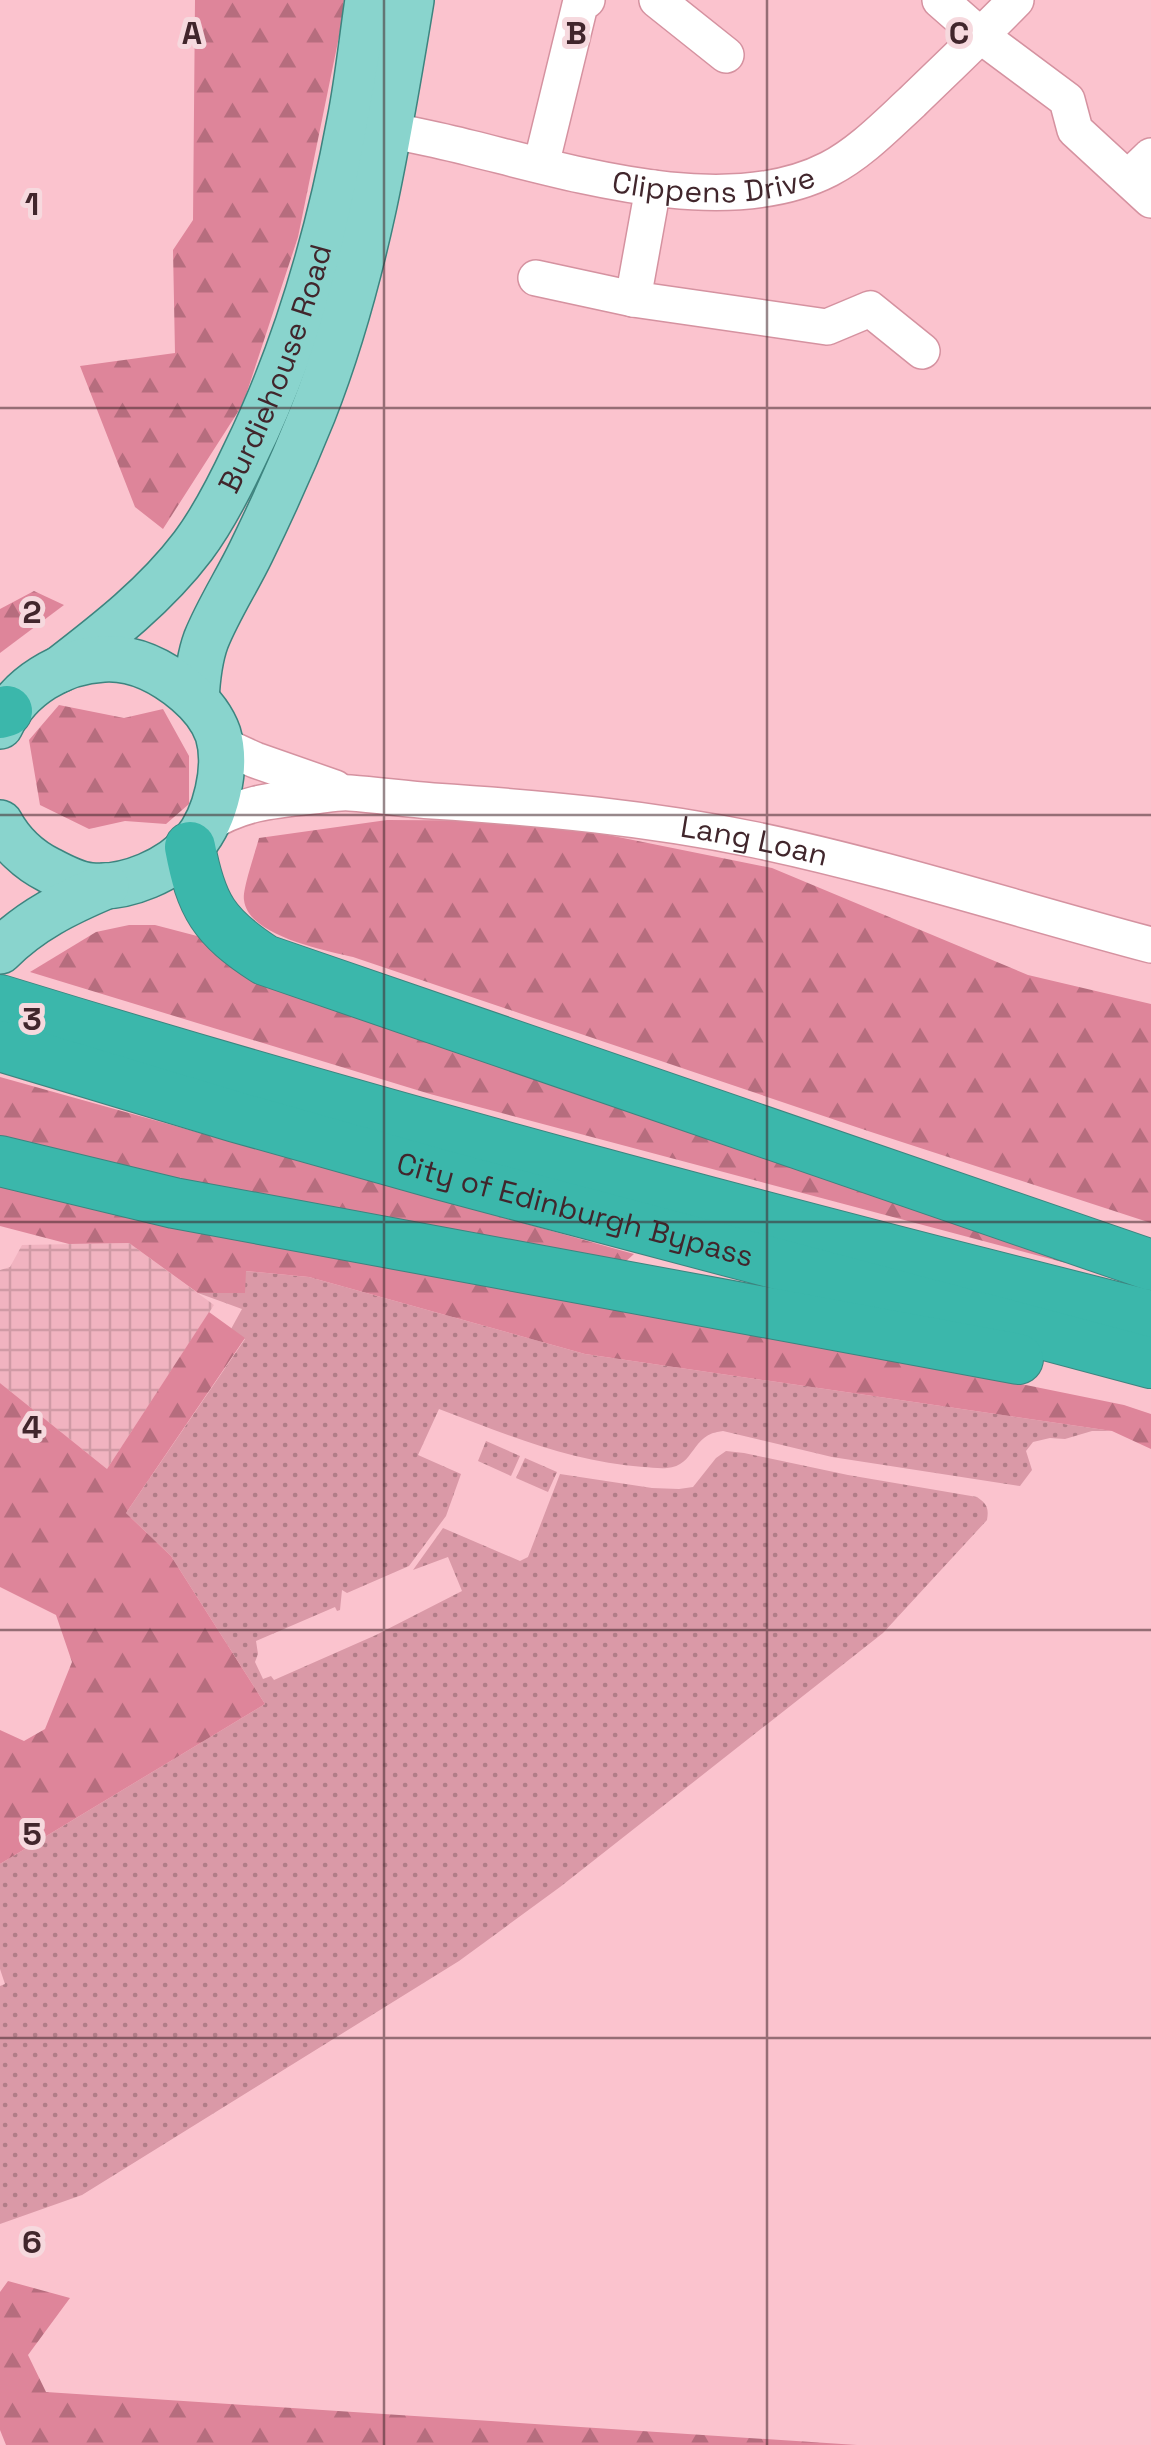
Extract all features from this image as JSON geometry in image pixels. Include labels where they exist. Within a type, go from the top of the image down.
[{"type":"highway","points":[[198,836],[195,876],[218,922],[236,941],[265,960],[1151,1265]]},
{"type":"highway","name":"City of Edinburgh Bypass","points":[[0,1000],[30,1040],[236,1117],[1151,1363]]},
{"type":"highway","name":"City of Edinburgh Bypass","points":[[30,1040],[279,1083],[673,1194],[1151,1316]]},
{"type":"highway","points":[[0,1161],[194,1206],[698,1302],[1151,1381]]},
{"type":"main road","name":"Burdiehouse Road","points":[[196,700],[206,641],[314,411],[369,230],[368,0]]},
{"type":"main road","name":"Burdiehouse Road","points":[[2,716],[36,682],[106,634],[168,576],[218,510],[282,367],[316,262],[370,126],[411,0]]},
{"type":"main road","points":[[0,824],[36,864],[62,878],[88,886],[106,886],[147,875],[174,860],[198,836],[214,802],[220,774],[220,744],[213,723],[196,700],[167,677],[126,660],[98,659],[58,670]]},
{"type":"main road","points":[[0,951],[52,910],[106,886]]},
{"type":"street","points":[[541,166],[580,5],[587,0]]},
{"type":"street","points":[[658,0],[726,55]]},
{"type":"street","points":[[940,0],[1067,100],[1076,130],[1143,178]]},
{"type":"street","name":"Clippens Drive","points":[[370,126],[653,188],[718,193],[777,188],[830,169],[876,136],[1016,0]]},
{"type":"street","points":[[633,299],[653,188]]},
{"type":"street","points":[[536,278],[633,299],[827,327],[870,309],[922,352]]},
{"type":"street","name":"Lang Loan","points":[[220,744],[346,792],[559,810],[757,840],[1151,945]]},
{"type":"street","name":"Lang Loan","points":[[198,836],[231,810],[251,804],[346,792]]},
{"type":"shaded area","points":[[129,1243],[214,1305],[107,1469],[0,1383],[0,1270],[10,1267],[22,1245]]},
{"type":"shaded area","points":[[245,1271],[309,1277],[585,1354],[1112,1431],[1033,1442],[1026,1451],[1032,1470],[1020,1486],[832,1457],[723,1431],[704,1438],[676,1466],[617,1464],[539,1446],[439,1409],[418,1455],[461,1474],[446,1516],[409,1566],[347,1593],[342,1590],[340,1610],[335,1607],[256,1641],[255,1662],[263,1679],[271,1676],[274,1680],[376,1635],[462,1591],[448,1557],[413,1570],[443,1528],[520,1561],[528,1557],[560,1474],[679,1489],[693,1487],[726,1451],[977,1497],[986,1507],[987,1520],[883,1633],[560,1887],[459,1961],[82,2195],[0,2224],[0,1986],[5,1984],[0,1969],[0,1864],[265,1704],[171,1556],[126,1513],[245,1339],[231,1329],[242,1309],[198,1293],[245,1293]]},
{"type":"shaded area","points":[[486,1441],[520,1456],[511,1476],[478,1461]]},
{"type":"shaded area","points":[[525,1458],[557,1472],[548,1492],[516,1478]]},
{"type":"green space","points":[[195,0],[344,0],[298,237],[243,404],[163,529],[135,507],[80,366],[175,353],[173,250],[193,220]]},
{"type":"green space","points":[[34,591],[64,605],[0,653],[0,609]]},
{"type":"green space","points":[[59,705],[124,718],[163,709],[189,756],[189,804],[166,824],[125,821],[89,829],[40,805],[29,740]]},
{"type":"green space","points":[[387,820],[539,821],[772,868],[1028,975],[1151,1004],[1151,1223],[307,945],[273,932],[249,912],[244,895],[259,838]]},
{"type":"green space","points":[[129,925],[155,925],[220,942],[1070,1250],[1066,1263],[430,1094],[30,972],[96,932]]},
{"type":"green space","points":[[0,1077],[634,1254],[624,1263],[261,1199],[0,1142]]},
{"type":"green space","points":[[0,1176],[1124,1405],[1151,1414],[1151,1449],[1112,1431],[585,1354],[309,1277],[246,1271],[245,1293],[198,1293],[129,1243],[69,1244],[0,1226]]},
{"type":"green space","points":[[209,1312],[245,1338],[126,1513],[171,1556],[265,1704],[0,1864],[0,1730],[24,1741],[45,1729],[72,1662],[56,1615],[0,1587],[0,1383],[107,1469]]},
{"type":"green space","points":[[8,2281],[70,2298],[28,2355],[46,2392],[857,2445],[6,2445],[0,2430],[0,2292]]}]
